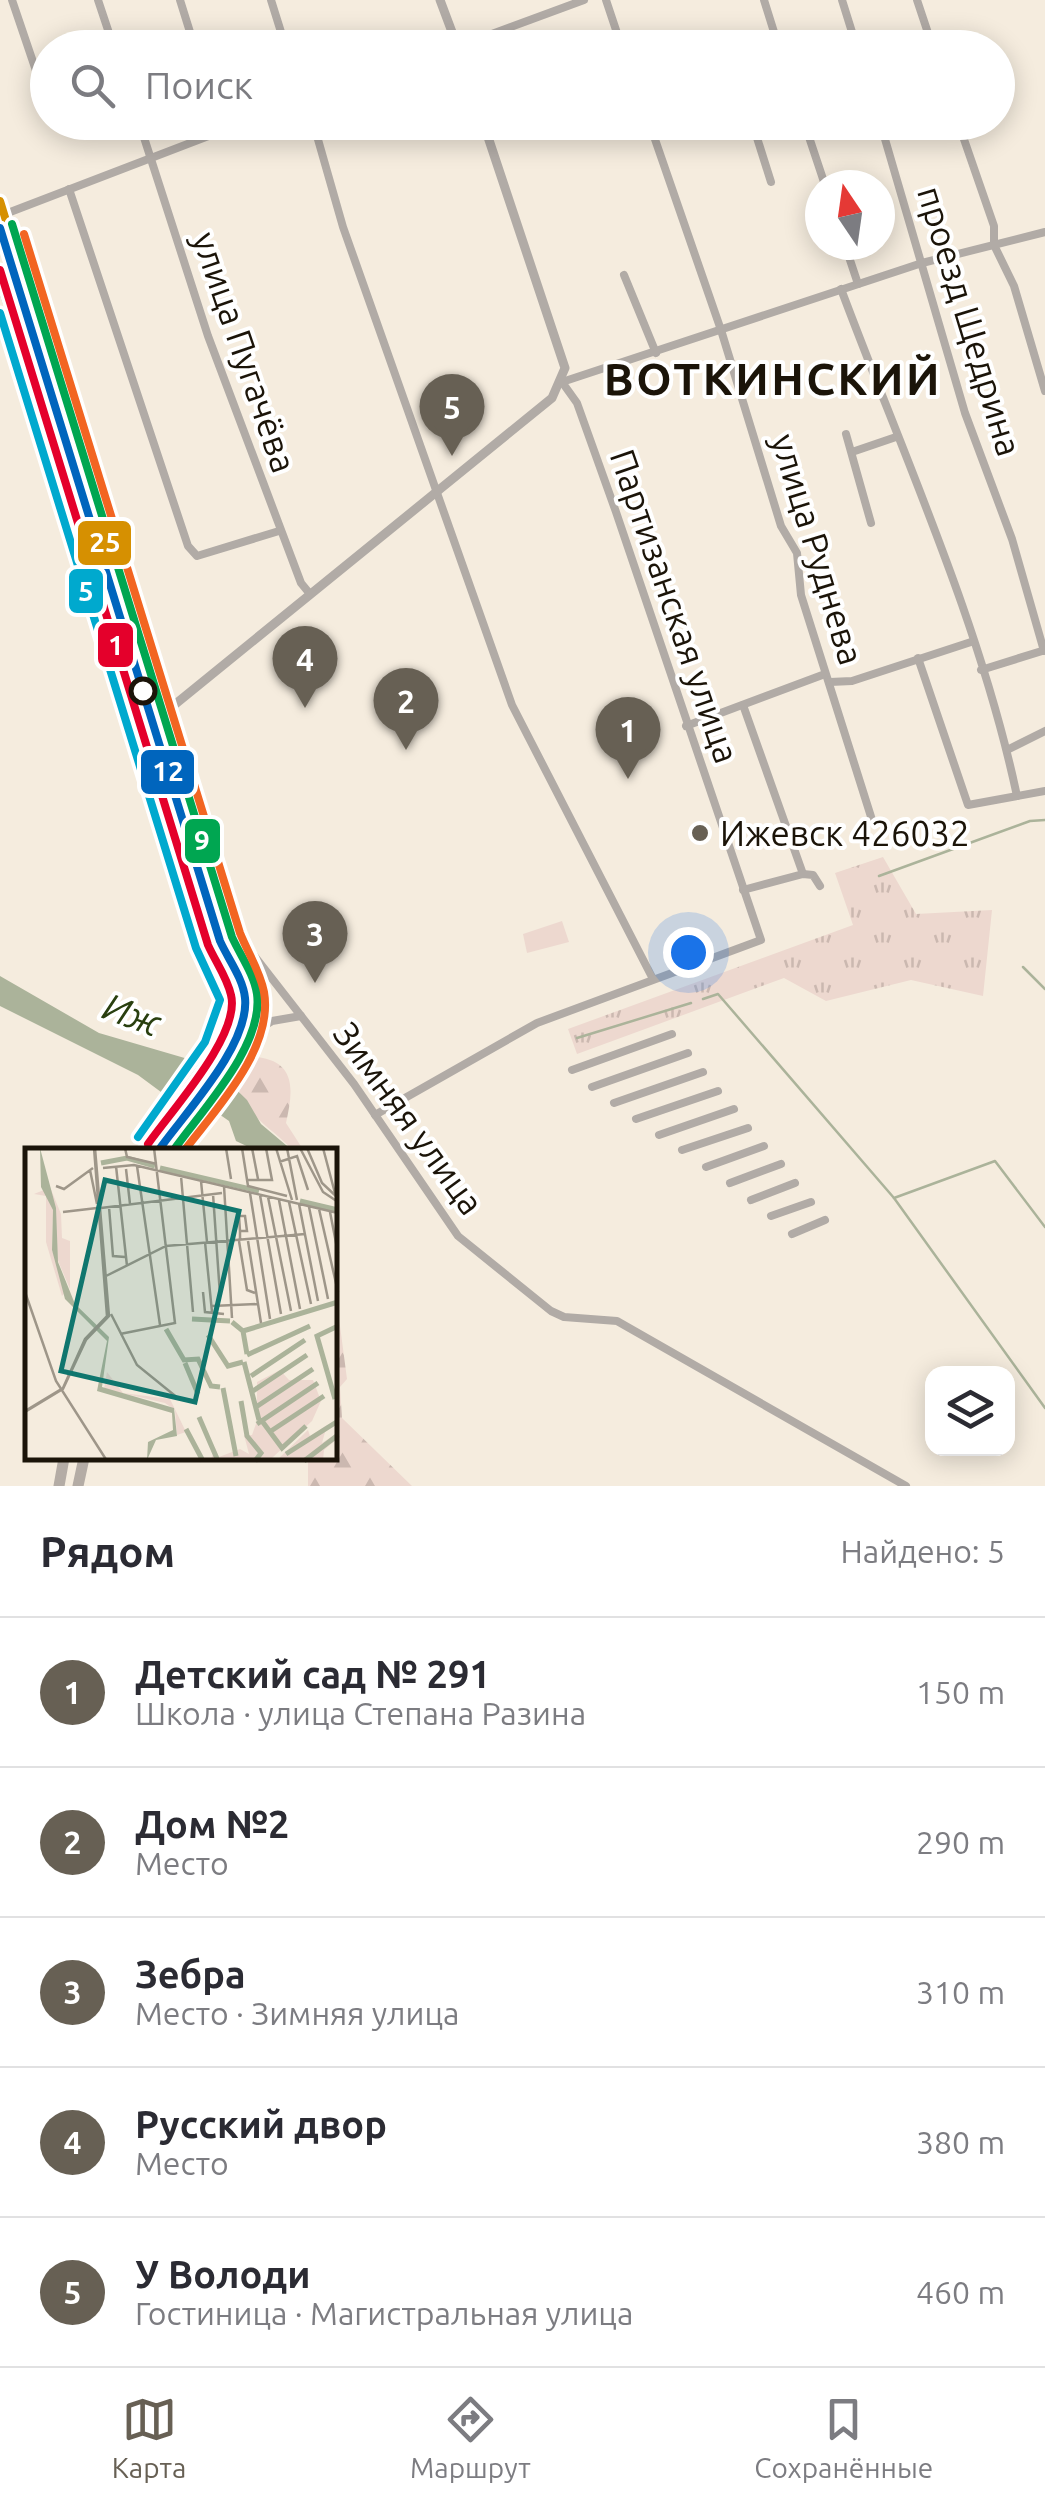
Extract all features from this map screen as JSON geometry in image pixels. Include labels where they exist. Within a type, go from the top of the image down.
[{"type":"main road","points":[[0,201],[216,906],[256,1000],[250,1035],[176,1146]]},
{"type":"main road","points":[[0,277],[224,984],[228,1017],[219,1040],[144,1148]]},
{"type":"main road","points":[[143,730],[158,719]]},
{"type":"main road","points":[[58,1486],[63,1461]]},
{"type":"main road","points":[[78,1486],[83,1461]]},
{"type":"street","points":[[12,0],[30,53]]},
{"type":"street","points":[[98,0],[108,30]]},
{"type":"street","points":[[180,0],[189,30]]},
{"type":"street","points":[[271,0],[280,30]]},
{"type":"street","points":[[440,0],[450,30]]},
{"type":"street","points":[[502,30],[584,0]]},
{"type":"street","points":[[606,0],[616,30]]},
{"type":"street","points":[[764,0],[773,30]]},
{"type":"street","points":[[842,0],[851,30]]},
{"type":"street","points":[[918,0],[927,30]]},
{"type":"street","name":"улица Пугачёва","points":[[145,140],[278,531],[310,594]]},
{"type":"street","points":[[3,215],[191,140]]},
{"type":"street","points":[[318,140],[343,227],[436,494],[527,739],[653,979],[537,1023],[374,1115]]},
{"type":"street","name":"Партизанская улица","points":[[489,140],[565,368],[562,382],[576,403],[605,481],[760,940],[653,979]]},
{"type":"street","name":"улица Руднева","points":[[654,140],[721,330],[781,526],[797,553],[801,595],[873,823]]},
{"type":"street","points":[[758,140],[771,182]]},
{"type":"street","points":[[810,140],[820,170]]},
{"type":"street","name":"проезд Щедрина","points":[[885,140],[965,413],[1012,540],[1045,650],[981,670]]},
{"type":"street","points":[[964,140],[994,226],[994,245],[1014,286],[1045,391]]},
{"type":"street","points":[[69,190],[188,546],[197,556],[278,531]]},
{"type":"street","points":[[158,719],[552,398],[562,382],[922,263],[1045,232]]},
{"type":"street","points":[[850,260],[858,284]]},
{"type":"street","points":[[624,275],[656,353]]},
{"type":"street","points":[[841,289],[981,670],[1007,750],[1016,796]]},
{"type":"street","points":[[846,434],[871,524]]},
{"type":"street","points":[[852,452],[896,437]]},
{"type":"street","points":[[686,726],[828,678],[852,681],[971,642]]},
{"type":"street","points":[[918,658],[968,805],[1045,791]]},
{"type":"street","points":[[743,705],[803,874]]},
{"type":"street","points":[[1007,750],[1045,731]]},
{"type":"street","points":[[743,890],[803,874],[813,875],[820,886]]},
{"type":"street","name":"Зимняя улица","points":[[216,906],[374,1115],[458,1236],[551,1310],[564,1317],[617,1322],[906,1486]]},
{"type":"street","points":[[250,1035],[272,1021],[300,1016]]},
{"type":"street","points":[[572,1070],[672,1034]]},
{"type":"street","points":[[592,1088],[688,1053]]},
{"type":"street","points":[[614,1103],[703,1072]]},
{"type":"street","points":[[636,1119],[718,1091]]},
{"type":"street","points":[[659,1135],[734,1109]]},
{"type":"street","points":[[682,1150],[748,1128]]},
{"type":"street","points":[[706,1167],[764,1146]]},
{"type":"street","points":[[730,1183],[780,1164]]},
{"type":"street","points":[[751,1200],[795,1184]]},
{"type":"street","points":[[772,1216],[811,1202]]},
{"type":"street","points":[[792,1234],[824,1220]]},
{"type":"green space","points":[[883,857],[916,914],[992,910],[983,996],[911,980],[826,1001],[784,978],[577,1054],[568,1029],[853,925],[835,873]]},
{"type":"green space","points":[[562,921],[569,942],[527,953],[523,934]]},
{"type":"green space","points":[[257,1057],[280,1065],[290,1081],[286,1123],[302,1148],[290,1148],[258,1119],[243,1101],[238,1079]]},
{"type":"green space","points":[[338,1311],[347,1379],[340,1387],[342,1418],[412,1486],[308,1486],[308,1461],[338,1461]]},
{"type":"shaded area","name":"Иж","points":[[0,976],[99,1033],[212,1066],[247,1100],[261,1124],[289,1148],[251,1148],[236,1141],[229,1121],[216,1112],[161,1092],[138,1075],[0,1006]]},
{"type":"waterway","points":[[879,876],[1030,821],[1045,820]]},
{"type":"waterway","points":[[1023,967],[1045,989]]},
{"type":"waterway","points":[[703,999],[718,994],[894,1198],[995,1161],[1045,1227]]},
{"type":"waterway","points":[[577,1038],[691,1003]]},
{"type":"waterway","points":[[894,1198],[1045,1408]]},
{"type":"tram line","name":"5","points":[[0,313],[196,948],[220,1000],[205,1042],[138,1137]]},
{"type":"tram line","points":[[84,503],[85,518]]},
{"type":"transit line","name":"25","points":[[0,201],[216,906],[251,985],[254,1018],[250,1035],[174,1148]]},
{"type":"transit line","name":"9","points":[[12,224],[232,937],[257,994],[257,1014],[241,1056],[175,1148]]},
{"type":"transit line","name":"12","points":[[0,228],[220,941],[244,991],[244,1017],[227,1057],[160,1148]]},
{"type":"transit line","name":"3","points":[[24,234],[240,933],[264,992],[265,1014],[251,1057],[226,1098],[186,1148]]},
{"type":"transit line","name":"1","points":[[0,270],[208,945],[231,995],[231,1012],[215,1051],[148,1144]]},
{"type":"transit line","name":"25","points":[[145,1148],[195,1086],[224,1031],[227,993],[209,937]]},
{"type":"place","name":"У Володи","points":[[452,456]]},
{"type":"place","name":"Русский двор","points":[[305,708]]},
{"type":"place","name":"Дом №2","points":[[406,750]]},
{"type":"place","name":"Детский сад № 291","points":[[628,779]]},
{"type":"place","name":"Ижевск 426032","points":[[700,833]]},
{"type":"place","name":"Зебра","points":[[315,983]]},
{"type":"district","name":"ВОТКИНСКИЙ","points":[[773,378]]}]
